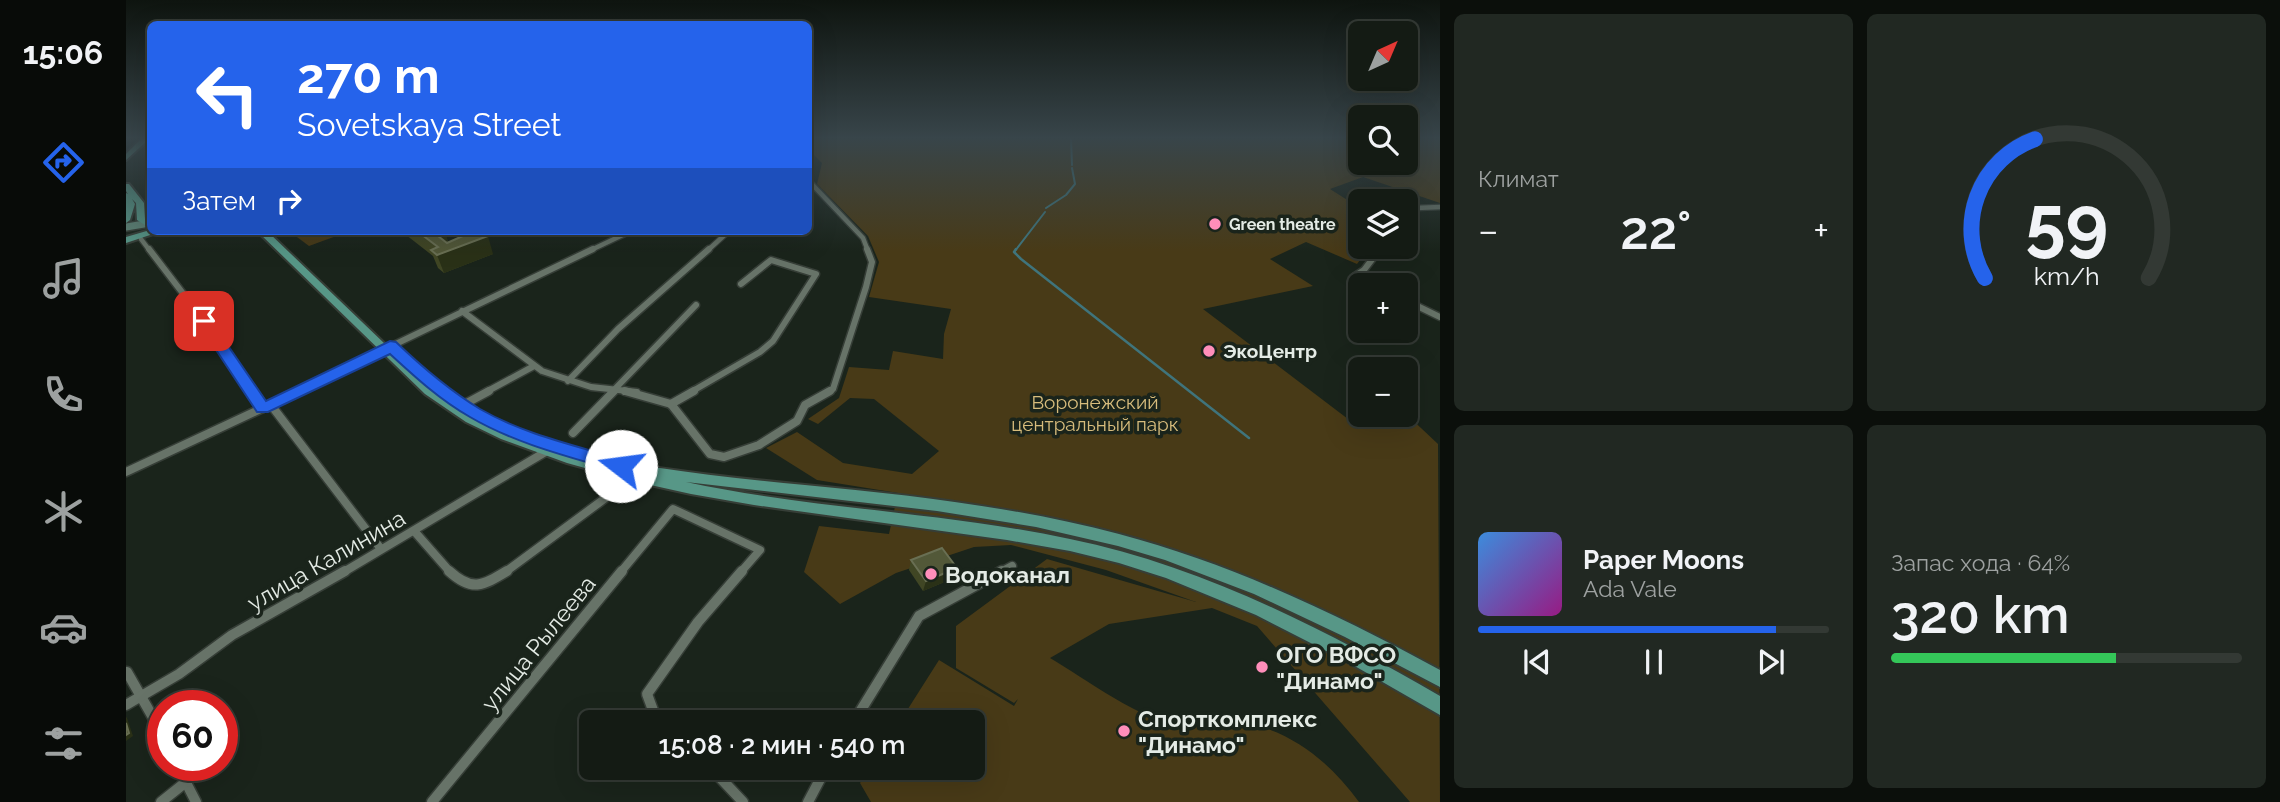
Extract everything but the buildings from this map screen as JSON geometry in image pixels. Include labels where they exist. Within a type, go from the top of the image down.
[{"type":"main road","points":[[126,186],[140,203],[139,216],[147,223]]},
{"type":"main road","points":[[126,196],[131,204],[126,220]]},
{"type":"main road","points":[[126,227],[147,226]]},
{"type":"main road","points":[[133,239],[147,228]]},
{"type":"main road","points":[[266,235],[453,409],[471,420],[547,451],[596,467],[658,482],[998,515],[1070,528],[1144,547],[1271,592],[1330,619],[1440,679]]},
{"type":"main road","points":[[276,235],[387,348],[430,382],[463,405],[534,439],[600,461],[1073,546],[1144,565],[1196,583],[1314,634],[1440,706]]},
{"type":"street","points":[[462,311],[534,366],[568,381],[591,387],[636,392],[671,404],[710,454],[724,457],[759,445],[797,421],[804,405],[833,389],[872,262],[863,239],[812,189]]},
{"type":"street","points":[[1418,208],[1440,207]]},
{"type":"street","points":[[126,472],[623,235]]},
{"type":"street","points":[[568,381],[618,329],[724,235]]},
{"type":"street","points":[[133,239],[204,321],[267,407],[381,549]]},
{"type":"street","points":[[1360,273],[1373,259]]},
{"type":"street","points":[[671,404],[760,352],[773,341],[816,274],[771,260],[741,284]]},
{"type":"street","points":[[573,433],[696,305]]},
{"type":"street","points":[[1418,306],[1440,317]]},
{"type":"street","points":[[463,405],[534,366]]},
{"type":"street","name":"улица Калинина","points":[[126,705],[187,668],[232,635],[415,532],[547,451]]},
{"type":"street","points":[[415,532],[459,581],[472,586],[524,561],[615,491]]},
{"type":"street","name":"улица Рылеева","points":[[432,802],[673,509],[760,550],[698,622],[647,694],[653,710]]},
{"type":"street","points":[[861,710],[919,616],[1012,566]]},
{"type":"street","points":[[126,671],[147,704]]},
{"type":"street","points":[[126,671],[126,678]]},
{"type":"street","points":[[722,780],[743,802]]},
{"type":"street","points":[[808,802],[820,780]]},
{"type":"street","points":[[161,802],[186,782],[196,802]]},
{"type":"green space","name":"Воронежский центральный парк","points":[[819,176],[1440,176],[1440,203],[1418,196],[1418,189],[1399,189],[1363,177],[1330,189],[1348,200],[1348,259],[1361,259],[1357,264],[1306,242],[1270,259],[1313,286],[1203,309],[1348,419],[1348,427],[1418,425],[1438,444],[1440,802],[1410,802],[1257,626],[1212,608],[1109,624],[1050,658],[1132,708],[1167,723],[1186,726],[1218,719],[1240,721],[1280,734],[1315,755],[1331,769],[1359,802],[871,802],[860,783],[862,780],[985,780],[985,710],[907,710],[939,660],[1014,706],[1018,699],[1014,703],[956,668],[956,626],[1047,559],[1196,602],[1106,570],[1011,545],[974,547],[896,573],[840,604],[804,572],[819,526],[889,534],[898,493],[817,480],[766,448],[797,432],[843,463],[912,474],[939,451],[874,399],[850,398],[818,424],[808,419],[839,398],[849,367],[889,370],[893,351],[943,359],[944,334],[951,309],[869,297],[879,262],[868,236],[817,184]]},
{"type":"green space","points":[[294,235],[339,235],[309,246]]},
{"type":"waterway","points":[[1046,208],[1066,195],[1075,184],[1074,176]]},
{"type":"waterway","points":[[1015,251],[1045,212]]},
{"type":"waterway","points":[[1016,249],[1014,252],[1021,259],[1249,438]]},
{"type":"place","name":"Green theatre","points":[[1215,224]]},
{"type":"place","name":"ЭкоЦентр","points":[[1209,351]]},
{"type":"place","name":"Водоканал","points":[[931,574]]},
{"type":"place","name":"ОГО ВФСО \"Динамо\"","points":[[1262,667]]},
{"type":"place","name":"Спорткомплекс \"Динамо\"","points":[[1124,731]]},
{"type":"route","points":[[204,321],[263,408],[384,351],[390,345],[430,382],[476,414],[534,439],[621,466]]}]
